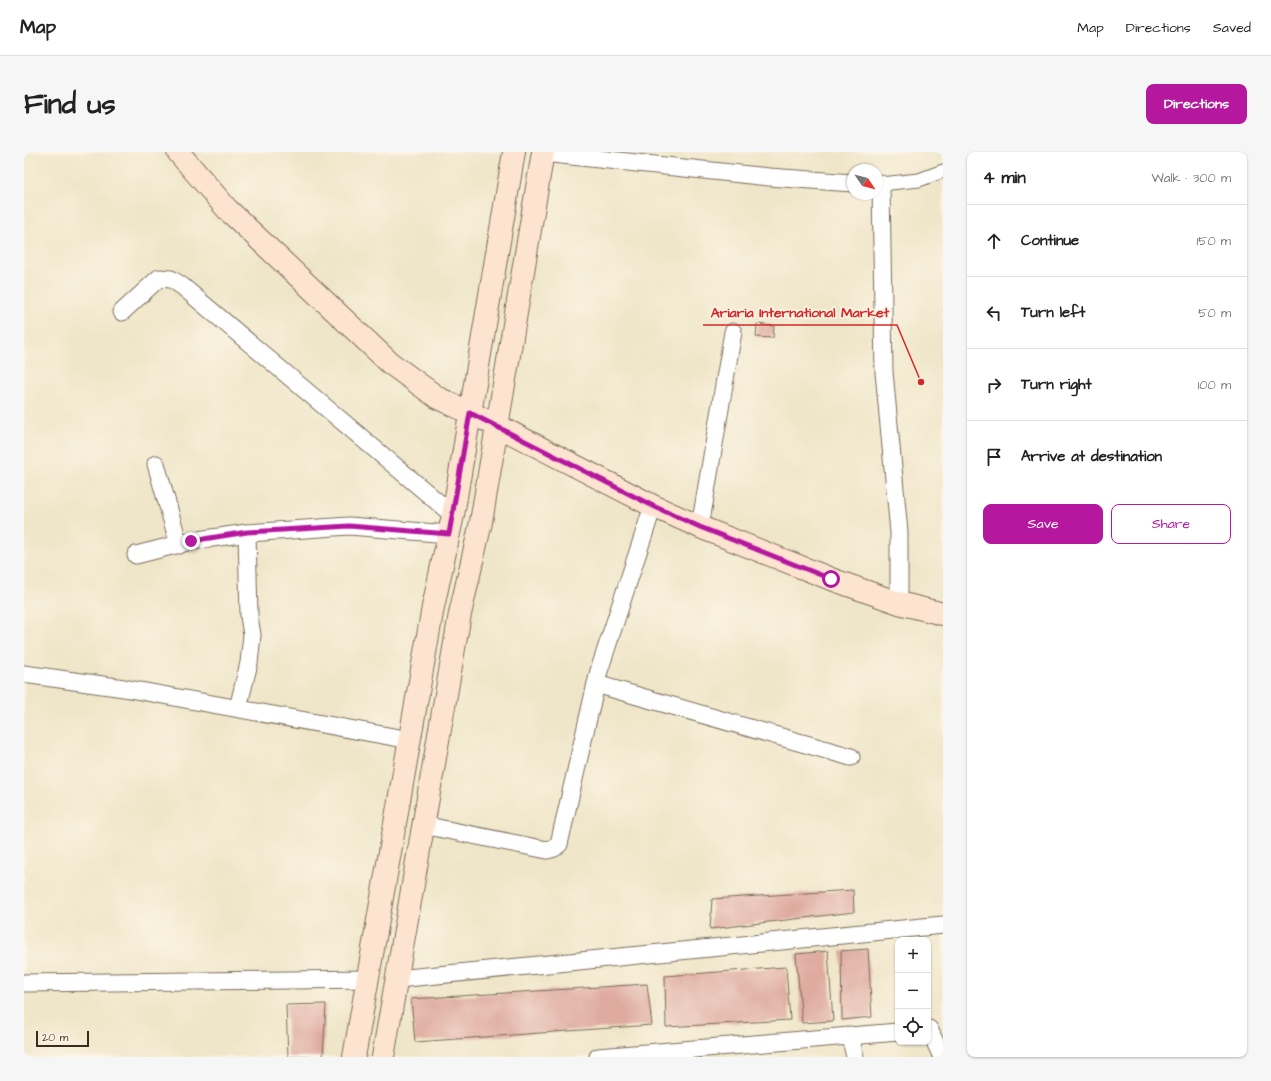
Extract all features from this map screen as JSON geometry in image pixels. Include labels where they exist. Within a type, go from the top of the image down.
[{"type":"main road","points":[[178,152],[227,209],[390,363],[438,398],[496,425],[653,506],[700,527],[831,579],[899,603],[943,614]]},
{"type":"main road","points":[[354,1057],[433,607],[451,524],[514,152]]},
{"type":"main road","points":[[383,1057],[460,614],[481,522],[496,425],[543,153]]},
{"type":"street","points":[[543,153],[769,177],[847,183]]},
{"type":"street","points":[[883,184],[919,180],[943,170]]},
{"type":"street","points":[[879,200],[884,372],[899,532],[899,603]]},
{"type":"street","points":[[122,312],[159,278],[171,279],[182,286],[451,524]]},
{"type":"street","points":[[700,527],[733,332]]},
{"type":"street","points":[[156,464],[178,544]]},
{"type":"street","points":[[424,825],[547,850],[554,848],[559,844],[596,684],[653,506]]},
{"type":"street","points":[[136,555],[178,544],[247,532],[349,526],[451,524]]},
{"type":"street","points":[[238,708],[249,663],[252,635],[249,616],[247,532]]},
{"type":"street","points":[[24,674],[124,688],[410,740]]},
{"type":"street","points":[[596,684],[851,757]]},
{"type":"street","points":[[397,979],[943,926]]},
{"type":"street","points":[[24,983],[368,979]]},
{"type":"street","points":[[933,1029],[942,1057]]},
{"type":"street","points":[[598,1057],[895,1032]]},
{"type":"street","points":[[850,1035],[855,1057]]},
{"type":"building","points":[[757,324],[774,326],[773,338],[756,337]]},
{"type":"building","points":[[853,890],[854,912],[710,929],[712,899]]},
{"type":"building","points":[[868,949],[872,1017],[842,1020],[841,951]]},
{"type":"building","points":[[828,951],[833,1021],[802,1023],[796,954]]},
{"type":"building","points":[[786,967],[790,1020],[666,1027],[665,976]]},
{"type":"building","points":[[647,984],[652,1025],[415,1042],[411,999]]},
{"type":"building","points":[[326,1004],[323,1057],[288,1057],[286,1005]]},
{"type":"place","name":"Ariaria International Market","points":[[921,382]]},
{"type":"route","points":[[191,541],[247,532],[349,526],[449,534],[454,515],[470,413],[653,506],[700,527],[831,579]]}]
